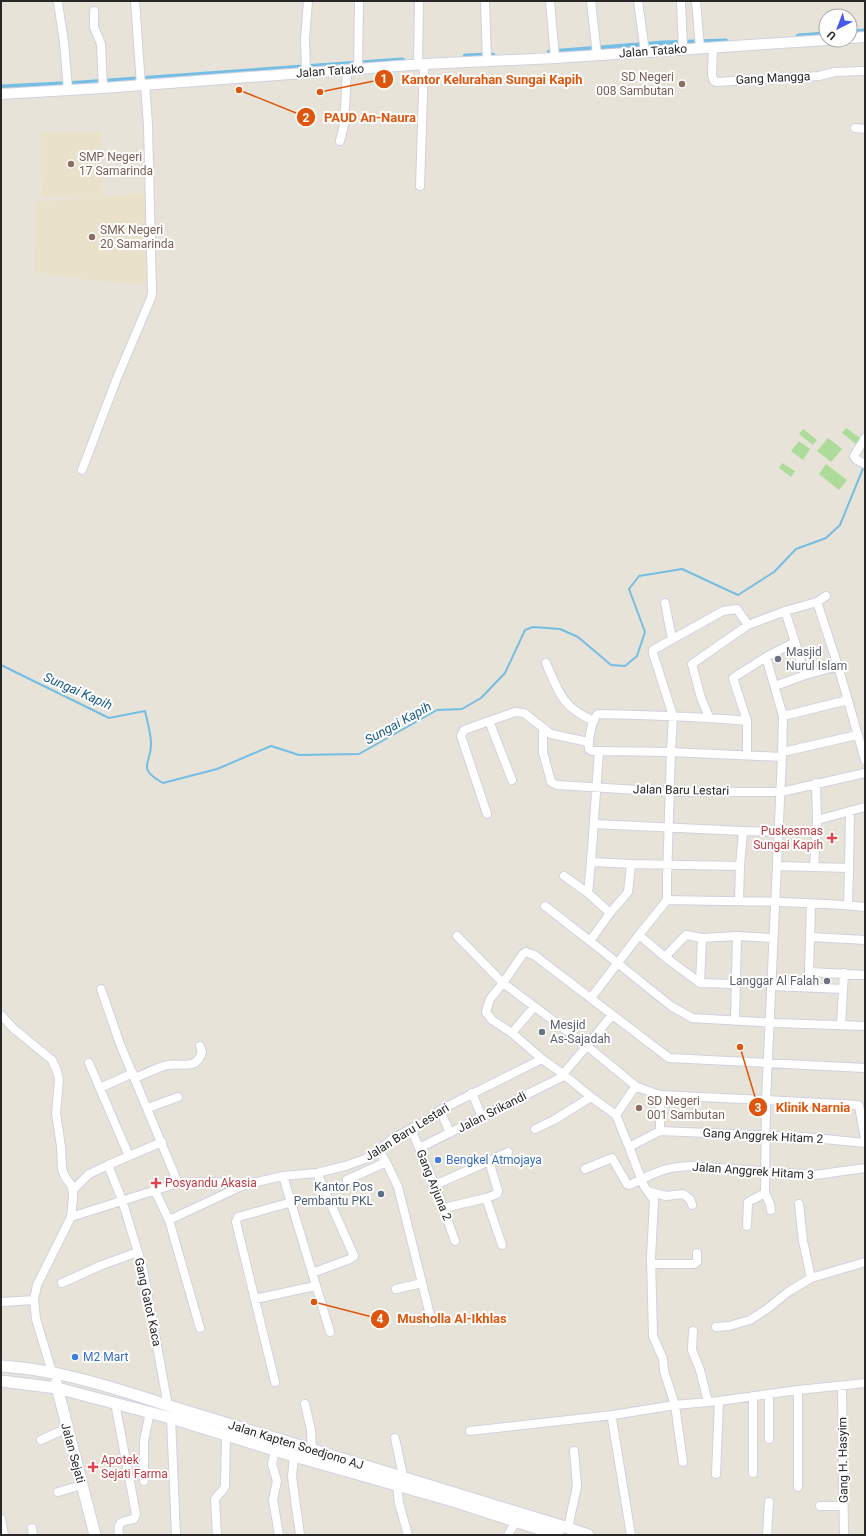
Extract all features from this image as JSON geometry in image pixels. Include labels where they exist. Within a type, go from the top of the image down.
[{"type":"main road","name":"Jalan Kapten Soedjono AJ","points":[[1,1366],[25,1367],[52,1372],[114,1388],[312,1450],[400,1481]]},
{"type":"main road","name":"Jalan Sejati","points":[[52,1372],[95,1535]]},
{"type":"main road","name":"Jalan Kapten Soedjono AJ","points":[[1,1381],[57,1388],[150,1412],[294,1456],[400,1481],[568,1528],[588,1535]]},
{"type":"main road","name":"Jalan Kapten Soedjono AJ","points":[[414,1485],[558,1535]]},
{"type":"street","points":[[82,470],[117,378],[151,298],[152,292],[148,141],[135,1]]},
{"type":"street","points":[[306,68],[308,1]]},
{"type":"street","points":[[358,1],[358,65]]},
{"type":"street","points":[[419,1],[418,53],[420,63],[420,186]]},
{"type":"street","points":[[485,1],[487,60]]},
{"type":"street","points":[[550,1],[555,57]]},
{"type":"street","points":[[591,1],[597,55]]},
{"type":"street","points":[[638,1],[644,51]]},
{"type":"street","points":[[681,1],[683,48]]},
{"type":"street","points":[[696,1],[700,48]]},
{"type":"street","points":[[58,3],[66,56],[68,90]]},
{"type":"street","points":[[94,11],[94,27],[101,44],[103,88]]},
{"type":"street","name":"Jalan Tatako","points":[[1,94],[103,88],[306,68],[347,70],[358,65],[597,55],[683,48],[818,40]]},
{"type":"street","name":"Gang Mangga","points":[[713,47],[712,75],[716,82],[819,76],[835,72],[865,71]]},
{"type":"street","points":[[340,141],[344,125],[347,70]]},
{"type":"street","points":[[855,128],[865,128]]},
{"type":"street","points":[[861,462],[854,457],[854,455],[865,438]]},
{"type":"street","points":[[709,717],[701,698],[692,664],[748,625],[785,611],[817,602],[826,596]]},
{"type":"street","points":[[817,602],[838,666],[865,760]]},
{"type":"street","points":[[665,603],[672,639]]},
{"type":"street","points":[[591,998],[667,900],[673,716],[652,652],[653,650],[723,610],[739,610],[748,625]]},
{"type":"street","points":[[785,611],[805,675]]},
{"type":"street","points":[[747,755],[747,721],[733,678],[766,657],[795,642]]},
{"type":"street","points":[[766,657],[783,716],[783,755],[773,938],[764,1172],[765,1193],[771,1210]]},
{"type":"street","points":[[546,663],[561,696],[567,704],[576,712],[594,721]]},
{"type":"street","points":[[775,686],[805,675],[838,666]]},
{"type":"street","points":[[783,716],[848,700]]},
{"type":"street","points":[[487,814],[461,736],[464,730],[515,712],[520,712],[524,713],[550,734],[588,742]]},
{"type":"street","points":[[747,721],[709,717],[598,714],[596,715],[588,742],[589,750],[783,755],[857,734]]},
{"type":"street","points":[[489,721],[512,780]]},
{"type":"street","name":"Jalan Baru Lestari","points":[[543,729],[543,752],[552,784],[557,785],[670,792],[781,792],[865,773]]},
{"type":"street","points":[[588,893],[599,751]]},
{"type":"street","points":[[814,867],[817,820],[816,783]]},
{"type":"street","points":[[817,820],[865,807]]},
{"type":"street","points":[[848,905],[850,812]]},
{"type":"street","points":[[594,824],[778,832]]},
{"type":"street","points":[[739,901],[743,831]]},
{"type":"street","points":[[591,862],[740,866]]},
{"type":"street","points":[[590,941],[610,913],[628,892],[631,864]]},
{"type":"street","points":[[777,866],[849,868]]},
{"type":"street","points":[[564,876],[588,893],[610,913]]},
{"type":"street","points":[[667,900],[739,901],[865,907]]},
{"type":"street","points":[[809,988],[811,904]]},
{"type":"street","points":[[545,906],[671,1006],[686,1016],[692,1018],[770,1023],[865,1026]]},
{"type":"street","points":[[457,936],[504,983],[587,1046],[637,1087],[660,1095],[858,1105],[865,1139]]},
{"type":"street","points":[[639,936],[700,983],[735,984]]},
{"type":"street","points":[[665,956],[684,936],[702,938],[737,936],[773,938]]},
{"type":"street","points":[[735,1021],[737,936]]},
{"type":"street","points":[[811,937],[865,940]]},
{"type":"street","points":[[700,983],[702,938]]},
{"type":"street","points":[[683,1462],[675,1405],[664,1371],[662,1359],[653,1336],[651,1264],[654,1200],[646,1188],[616,1115],[542,1059],[512,1033],[492,1020],[486,1012],[490,999],[504,983],[523,954],[528,953],[534,955],[669,1058],[865,1068]]},
{"type":"street","points":[[809,972],[865,974]]},
{"type":"street","points":[[841,1025],[844,973]]},
{"type":"street","points":[[772,986],[843,990]]},
{"type":"street","points":[[101,989],[120,1044],[178,1183]]},
{"type":"street","points":[[512,1033],[534,1007]]},
{"type":"street","points":[[1,1015],[13,1028],[52,1060],[59,1080],[56,1113],[62,1169],[73,1190],[71,1217],[37,1285],[34,1300],[36,1319],[52,1372]]},
{"type":"street","points":[[564,1075],[612,1015]]},
{"type":"street","points":[[100,1088],[169,1064],[184,1066],[191,1064],[202,1054],[200,1046]]},
{"type":"street","name":"Jalan Baru Lestari","points":[[71,1217],[154,1189],[178,1183],[213,1182],[244,1185],[283,1176],[317,1173],[352,1164],[379,1151],[392,1139],[428,1120],[440,1110],[542,1059]]},
{"type":"street","points":[[89,1063],[129,1156]]},
{"type":"street","name":"Jalan Srikandi","points":[[420,1148],[564,1075]]},
{"type":"street","points":[[616,1115],[633,1090],[637,1087]]},
{"type":"street","points":[[472,1093],[482,1117]]},
{"type":"street","points":[[628,1147],[660,1131],[660,1095]]},
{"type":"street","points":[[148,1108],[178,1097]]},
{"type":"street","points":[[536,1129],[592,1097]]},
{"type":"street","points":[[440,1110],[450,1133]]},
{"type":"street","name":"Gang Arjuna 2","points":[[411,1129],[435,1185],[455,1241]]},
{"type":"street","name":"Gang Anggrek Hitam 2","points":[[660,1131],[804,1137],[865,1143]]},
{"type":"street","points":[[73,1190],[89,1174],[162,1142]]},
{"type":"street","points":[[379,1151],[398,1187],[432,1323]]},
{"type":"street","points":[[435,1185],[508,1152]]},
{"type":"street","name":"Jalan Anggrek Hitam 3","points":[[585,1169],[614,1158],[628,1185],[630,1185],[642,1178],[664,1169],[675,1167],[690,1166],[815,1175],[865,1168]]},
{"type":"street","points":[[444,1208],[497,1194],[498,1192],[489,1161]]},
{"type":"street","points":[[347,1180],[386,1162]]},
{"type":"street","name":"Gang Gatot Kaca","points":[[108,1165],[122,1200],[143,1269],[168,1406]]},
{"type":"street","points":[[312,1272],[350,1259],[354,1256],[317,1173]]},
{"type":"street","points":[[283,1176],[330,1332]]},
{"type":"street","points":[[169,1220],[244,1185]]},
{"type":"street","points":[[154,1189],[169,1220],[200,1328]]},
{"type":"street","points":[[650,1192],[666,1196],[683,1194],[690,1199],[692,1205]]},
{"type":"street","points":[[747,1226],[748,1202],[765,1193]]},
{"type":"street","points":[[486,1198],[502,1245]]},
{"type":"street","points":[[275,1382],[236,1222],[237,1218],[292,1202]]},
{"type":"street","points":[[799,1204],[803,1241],[812,1278]]},
{"type":"street","points":[[62,1282],[138,1252]]},
{"type":"street","points":[[651,1264],[694,1264],[697,1262],[697,1253]]},
{"type":"street","points":[[716,1327],[729,1326],[750,1320],[768,1309],[788,1292],[812,1278],[865,1262]]},
{"type":"street","points":[[396,1289],[422,1283]]},
{"type":"street","points":[[255,1299],[315,1286]]},
{"type":"street","points":[[1,1302],[34,1300]]},
{"type":"street","points":[[693,1331],[692,1350],[700,1370],[708,1402]]},
{"type":"street","points":[[470,1431],[613,1415],[675,1405],[865,1383]]},
{"type":"street","name":"Gang H. Hasyim","points":[[842,1386],[844,1535]]},
{"type":"street","points":[[798,1390],[798,1487]]},
{"type":"street","points":[[769,1394],[769,1439]]},
{"type":"street","points":[[753,1396],[753,1473]]},
{"type":"street","points":[[716,1474],[719,1401]]},
{"type":"street","points":[[115,1403],[136,1514],[134,1519],[120,1523],[118,1528],[119,1535]]},
{"type":"street","points":[[305,1404],[311,1430],[312,1450]]},
{"type":"street","points":[[144,1481],[143,1450],[145,1430],[150,1412]]},
{"type":"street","points":[[613,1415],[612,1419],[631,1535]]},
{"type":"street","points":[[171,1418],[176,1535]]},
{"type":"street","points":[[41,1440],[67,1428]]},
{"type":"street","points":[[217,1535],[215,1498],[224,1490],[225,1486],[226,1435]]},
{"type":"street","points":[[395,1438],[400,1481],[399,1503],[408,1535]]},
{"type":"street","points":[[275,1450],[272,1464],[277,1481],[273,1500],[280,1535]]},
{"type":"street","points":[[568,1528],[577,1486],[574,1451]]},
{"type":"street","points":[[294,1456],[292,1477],[300,1535]]},
{"type":"street","points":[[58,1492],[82,1485]]},
{"type":"street","points":[[767,1535],[769,1502]]},
{"type":"street","points":[[820,1506],[843,1506]]},
{"type":"street","points":[[1,1519],[4,1535]]},
{"type":"street","points":[[508,1535],[516,1521]]},
{"type":"shaded area","name":"SMP Negeri 17 Samarinda","points":[[40,132],[100,132],[103,196],[42,198]]},
{"type":"shaded area","name":"SMK Negeri 20 Samarinda","points":[[148,193],[149,285],[90,280],[34,272],[35,202]]},
{"type":"green space","points":[[846,428],[860,438],[856,444],[842,433]]},
{"type":"green space","points":[[803,429],[817,440],[813,445],[799,434]]},
{"type":"green space","points":[[828,438],[842,449],[831,462],[817,451]]},
{"type":"green space","points":[[799,441],[810,449],[803,460],[791,451]]},
{"type":"green space","points":[[782,463],[795,471],[791,477],[779,468]]},
{"type":"green space","points":[[826,464],[847,480],[839,490],[819,474]]},
{"type":"waterway","points":[[858,32],[865,32]]},
{"type":"waterway","points":[[799,37],[818,36]]},
{"type":"waterway","points":[[550,53],[663,44],[725,42]]},
{"type":"waterway","points":[[466,57],[492,56]]},
{"type":"waterway","points":[[1,88],[81,84],[402,61]]},
{"type":"waterway","name":"Sungai Kapih","points":[[1,665],[109,718],[145,711],[150,731],[151,743],[147,769],[154,778],[163,783],[217,769],[271,746],[299,755],[359,754],[437,710],[462,709],[481,698],[505,673],[525,630],[533,627],[560,629],[578,637],[611,665],[625,666],[637,656],[645,632],[629,589],[639,576],[682,569],[738,595],[774,572],[796,549],[826,538],[840,525],[864,466]]},
{"type":"place","name":"SD Negeri 008 Sambutan","points":[[682,84]]},
{"type":"place","name":"PAUD An-Naura","points":[[239,90]]},
{"type":"place","name":"Kantor Kelurahan Sungai Kapih","points":[[320,92]]},
{"type":"place","name":"SMP Negeri 17 Samarinda","points":[[71,164]]},
{"type":"place","name":"SMK Negeri 20 Samarinda","points":[[92,237]]},
{"type":"place","name":"Masjid Nurul Islam","points":[[778,659]]},
{"type":"place","name":"Puskesmas Sungai Kapih","points":[[832,838]]},
{"type":"place","name":"Langgar Al Falah","points":[[827,981]]},
{"type":"place","name":"Mesjid As-Sajadah","points":[[542,1032]]},
{"type":"place","name":"Klinik Narnia","points":[[740,1047]]},
{"type":"place","name":"SD Negeri 001 Sambutan","points":[[639,1108]]},
{"type":"place","name":"Bengkel Atmojaya","points":[[438,1160]]},
{"type":"place","name":"Posyandu Akasia","points":[[156,1183]]},
{"type":"place","name":"Kantor Pos Pembantu PKL","points":[[381,1194]]},
{"type":"place","name":"Musholla Al-Ikhlas","points":[[314,1302]]},
{"type":"place","name":"M2 Mart","points":[[75,1357]]},
{"type":"place","name":"Apotek Sejati Farma","points":[[93,1467]]}]
